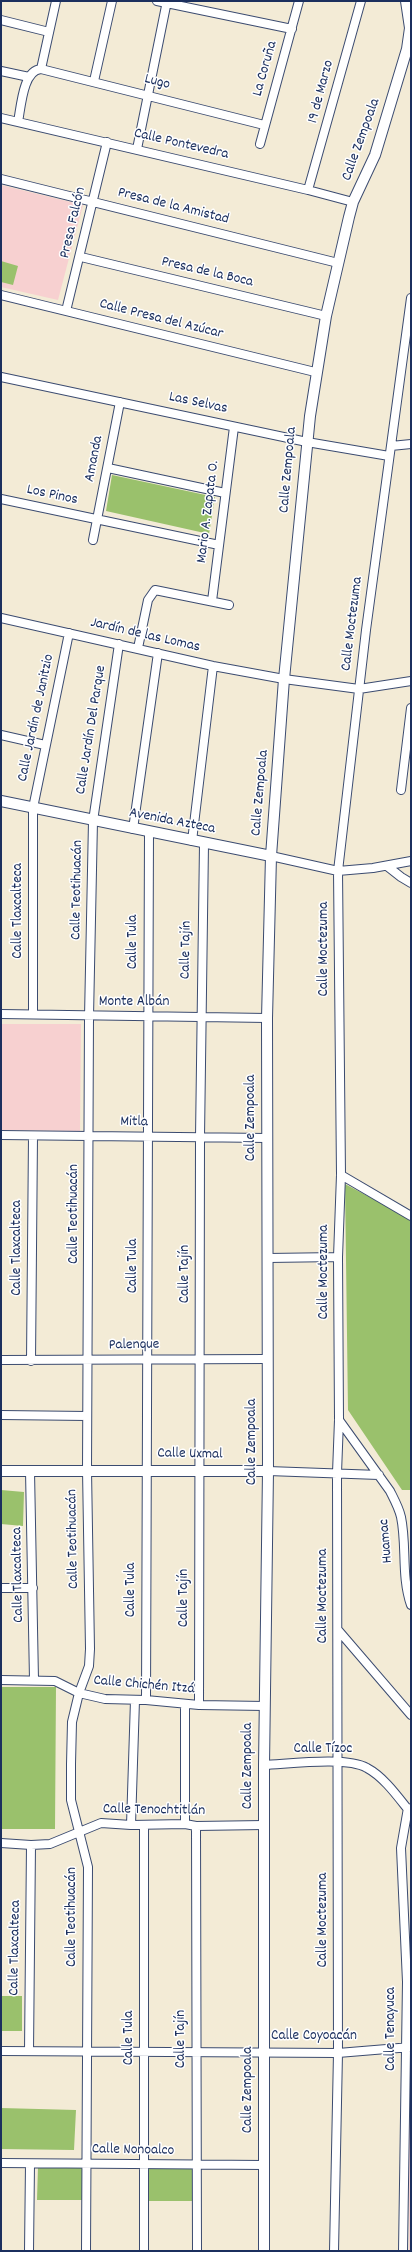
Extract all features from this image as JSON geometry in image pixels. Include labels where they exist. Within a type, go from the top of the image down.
[{"type":"street","points":[[18,122],[29,77],[35,70],[41,69],[56,1]]},
{"type":"street","points":[[94,81],[112,1]]},
{"type":"street","points":[[157,1],[292,29]]},
{"type":"street","name":"La Coruña","points":[[260,144],[299,1]]},
{"type":"street","name":"19 de Marzo","points":[[308,190],[361,1]]},
{"type":"street","name":"Calle Zempoala","points":[[264,2251],[264,1765],[268,1471],[267,1018],[271,856],[284,679],[315,372],[326,316],[353,202],[375,155],[407,50],[410,28],[406,1]]},
{"type":"street","points":[[137,149],[167,2]]},
{"type":"street","points":[[1,20],[49,32]]},
{"type":"street","name":"Lugo","points":[[41,69],[94,81],[264,125]]},
{"type":"street","points":[[1,71],[29,77]]},
{"type":"street","name":"Calle Pontevedra","points":[[1,118],[137,149],[353,202]]},
{"type":"street","name":"Presa Falcón","points":[[66,311],[81,257],[107,142]]},
{"type":"street","name":"Presa de la Amistad","points":[[1,179],[338,263]]},
{"type":"street","name":"Presa de la Boca","points":[[81,257],[326,316]]},
{"type":"street","name":"Calle Presa del Azúcar","points":[[1,295],[315,372]]},
{"type":"street","name":"Calle Moctezuma","points":[[334,2251],[338,2053],[337,1473],[339,1420],[338,1256],[341,1175],[338,872],[359,689],[389,456],[409,346],[411,298]]},
{"type":"street","name":"Las Selvas","points":[[1,377],[307,442],[389,456]]},
{"type":"street","name":"Amanda","points":[[93,540],[120,402]]},
{"type":"street","name":"Mario A. Zapata O.","points":[[212,601],[234,427]]},
{"type":"street","points":[[391,446],[411,444]]},
{"type":"street","points":[[108,468],[225,493]]},
{"type":"street","name":"Los Pinos","points":[[1,499],[219,545]]},
{"type":"street","points":[[138,648],[148,600],[153,592],[158,589],[229,605]]},
{"type":"street","name":"Jardín de las Lomas","points":[[1,618],[213,666],[284,679],[359,689],[411,681]]},
{"type":"street","name":"Calle Jardín de Janitzio","points":[[33,808],[69,633]]},
{"type":"street","name":"Calle Jardín Del Parque","points":[[93,821],[119,644]]},
{"type":"street","points":[[133,829],[158,653]]},
{"type":"street","points":[[192,841],[213,666]]},
{"type":"street","points":[[401,790],[411,708]]},
{"type":"street","points":[[1,735],[45,745]]},
{"type":"street","name":"Avenida Azteca","points":[[1,801],[204,844],[271,856],[338,872]]},
{"type":"street","name":"Calle Tlaxcalteca","points":[[33,808],[33,1014]]},
{"type":"street","name":"Calle Teotihuacán","points":[[86,2251],[88,1867],[71,1800],[71,1764],[72,1722],[79,1693],[87,1674],[90,1655],[87,1470],[89,1360],[89,1016],[93,821]]},
{"type":"street","name":"Calle Tula","points":[[146,1700],[149,832]]},
{"type":"street","name":"Calle Tajín","points":[[199,1705],[200,1017],[204,844]]},
{"type":"street","points":[[338,872],[387,866],[411,861]]},
{"type":"street","points":[[387,866],[411,883]]},
{"type":"street","name":"Monte Albán","points":[[1,1014],[267,1018]]},
{"type":"street","name":"Mitla","points":[[1,1135],[267,1138]]},
{"type":"street","name":"Calle Tlaxcalteca","points":[[31,1361],[33,1136]]},
{"type":"street","points":[[341,1175],[411,1216]]},
{"type":"street","points":[[268,1258],[338,1256]]},
{"type":"street","name":"Palenque","points":[[1,1360],[267,1359]]},
{"type":"street","points":[[1,1416],[88,1416]]},
{"type":"street","name":"Huamac","points":[[339,1420],[390,1491],[401,1516],[404,1569],[411,1605]]},
{"type":"street","name":"Calle Uxmal","points":[[1,1470],[199,1470],[379,1475]]},
{"type":"street","name":"Calle Tlaxcalteca","points":[[30,1471],[34,1680]]},
{"type":"street","points":[[1,1588],[33,1588]]},
{"type":"street","points":[[338,1630],[411,1715]]},
{"type":"street","name":"Calle Chichén Itzá","points":[[1,1680],[55,1681],[79,1693],[105,1700],[146,1700],[199,1705],[265,1706]]},
{"type":"street","points":[[131,1825],[135,1700]]},
{"type":"street","points":[[185,1704],[185,1824]]},
{"type":"street","name":"Calle Tízoc","points":[[264,1765],[338,1762],[360,1765],[368,1768],[409,1810]]},
{"type":"street","name":"Calle Tenayuca","points":[[403,2251],[409,2048],[409,1981],[401,1848],[409,1810]]},
{"type":"street","name":"Calle Tenochtitlán","points":[[1,1843],[31,1845],[50,1844],[101,1823],[131,1825],[185,1824],[196,1826],[264,1825]]},
{"type":"street","name":"Calle Tula","points":[[144,1825],[144,2251]]},
{"type":"street","name":"Calle Tajín","points":[[196,1826],[197,2251]]},
{"type":"street","name":"Calle Tlaxcalteca","points":[[29,2051],[31,1845]]},
{"type":"street","name":"Calle Coyoacán","points":[[1,2051],[265,2051],[338,2053],[409,2048]]},
{"type":"street","name":"Calle Nonoalco","points":[[1,2163],[264,2165]]},
{"type":"street","points":[[29,2251],[30,2164]]},
{"type":"shaded area","points":[[1,185],[83,205],[58,300],[1,287]]},
{"type":"shaded area","points":[[1,1024],[81,1024],[80,1131],[1,1130]]},
{"type":"shaded area","points":[[409,2059],[411,2059],[411,2251],[409,2251]]},
{"type":"green space","points":[[1,261],[18,266],[13,285],[1,282]]},
{"type":"green space","points":[[112,475],[215,497],[209,534],[106,511]]},
{"type":"green space","points":[[345,1184],[411,1219],[411,1490],[402,1490],[348,1410]]},
{"type":"green space","points":[[1,1490],[24,1492],[23,1526],[1,1524]]},
{"type":"green space","points":[[1,1687],[56,1687],[55,1829],[1,1829]]},
{"type":"green space","points":[[1,1996],[22,1996],[22,2031],[1,2031]]},
{"type":"green space","points":[[1,2108],[76,2110],[74,2150],[1,2149]]},
{"type":"green space","points":[[148,2165],[192,2166],[192,2201],[149,2201]]},
{"type":"green space","points":[[38,2166],[82,2166],[82,2200],[37,2200]]}]
